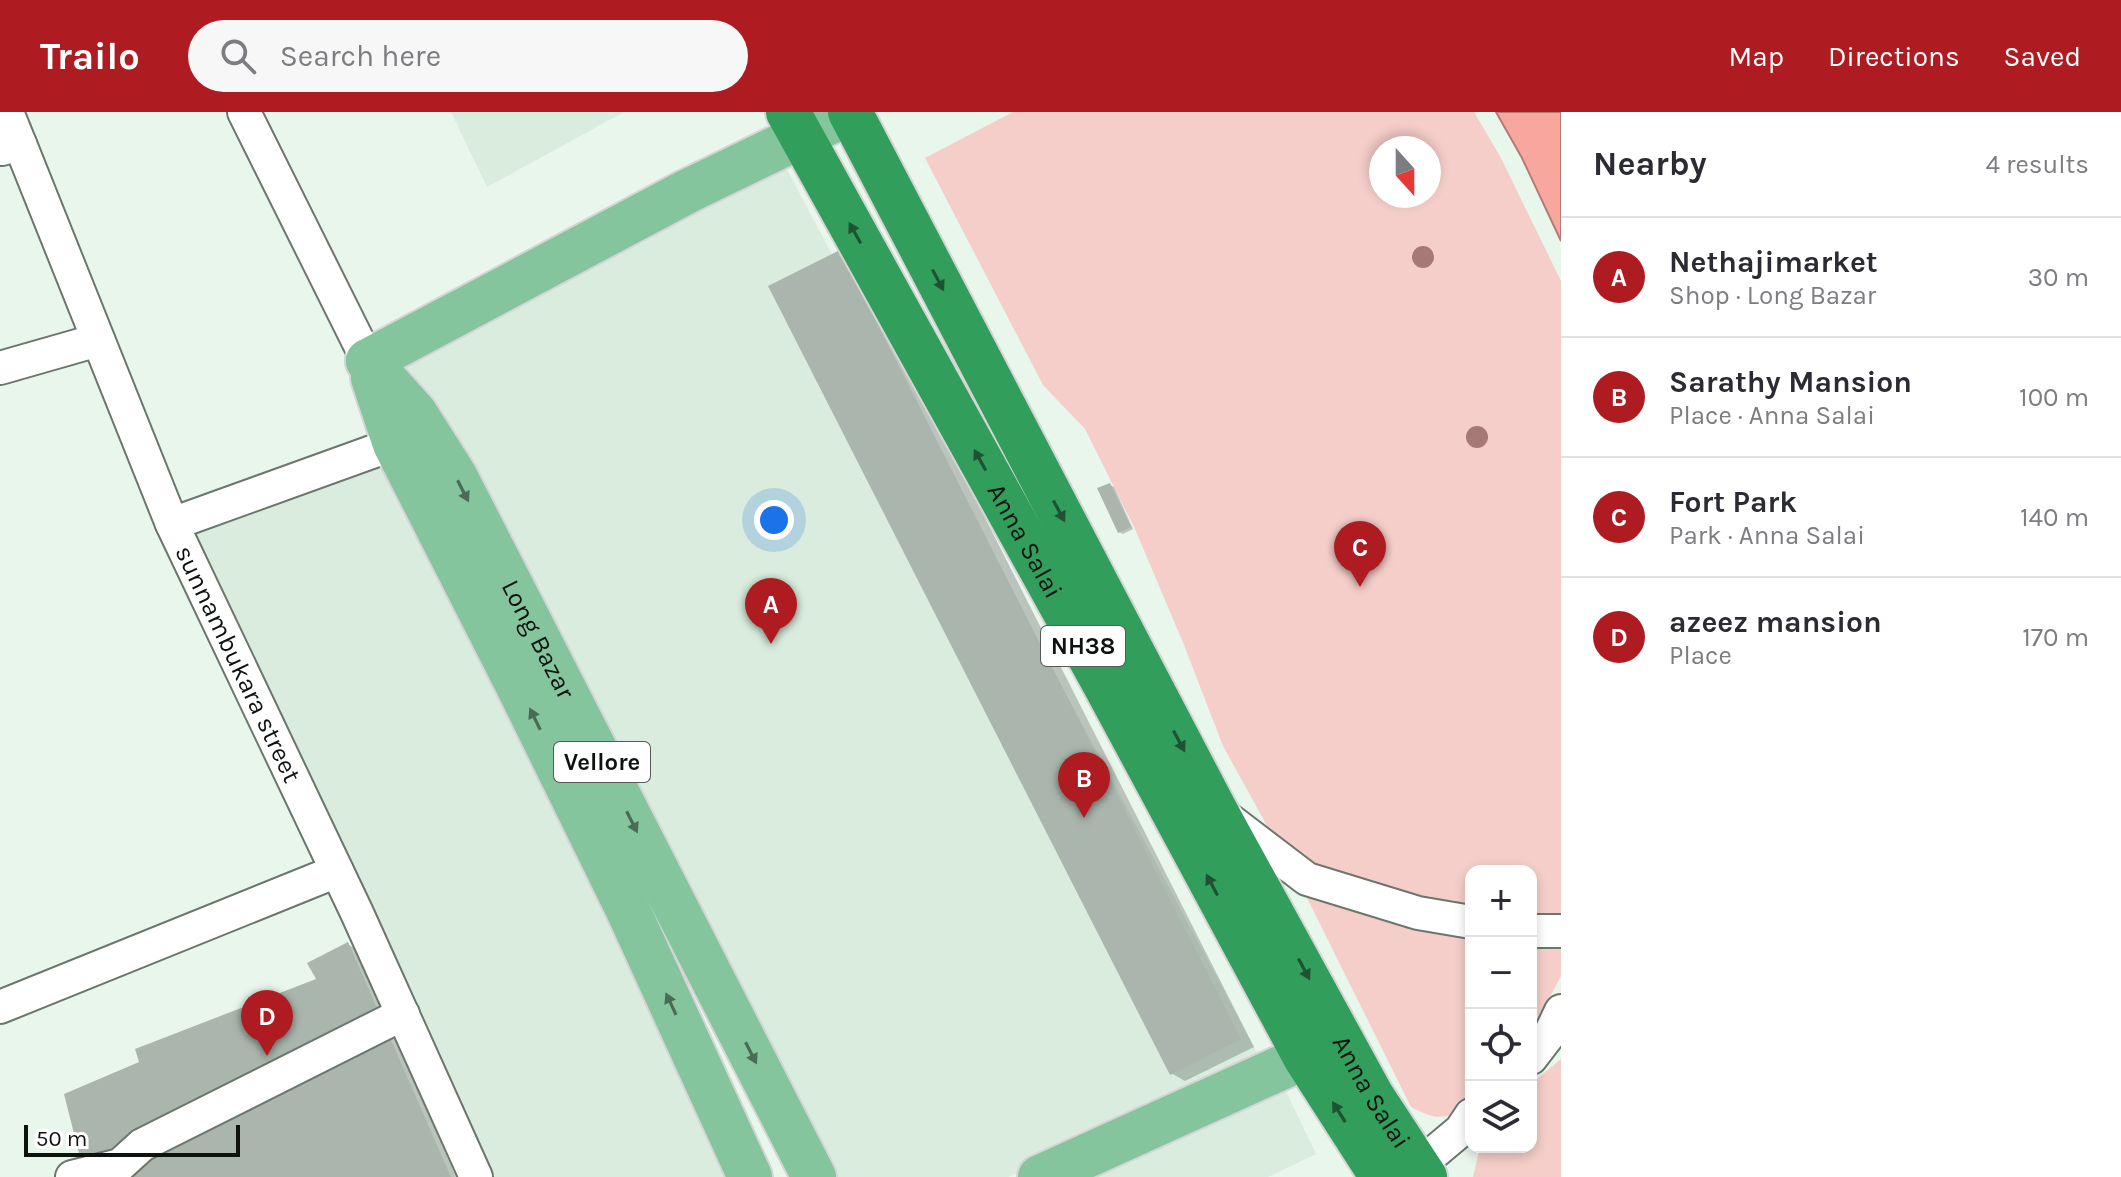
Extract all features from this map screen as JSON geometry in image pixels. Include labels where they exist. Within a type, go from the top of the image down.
[{"type":"highway","name":"Anna Salai","points":[[850,112],[1214,808],[1372,1096],[1408,1173]]},
{"type":"highway","name":"Anna Salai","points":[[794,124],[1105,685],[1305,1057],[1408,1173]]},
{"type":"main road","points":[[368,361],[688,191],[794,124],[850,112]]},
{"type":"main road","name":"Long Bazar","points":[[368,361],[415,413],[411,438],[455,476],[814,1177]]},
{"type":"main road","points":[[411,438],[524,698],[628,910],[750,1177]]},
{"type":"main road","points":[[1040,1177],[1305,1057]]},
{"type":"street","name":"sunnambukara street","points":[[7,112],[10,147],[98,340],[172,524],[337,871],[476,1177]]},
{"type":"street","name":"Long Bazar","points":[[244,112],[368,361]]},
{"type":"street","points":[[0,368],[98,340]]},
{"type":"street","points":[[172,524],[411,438]]},
{"type":"street","points":[[1214,808],[1307,879],[1418,913],[1465,921]]},
{"type":"street","points":[[0,1007],[337,871]]},
{"type":"street","points":[[1537,931],[1561,931]]},
{"type":"street","points":[[1537,1050],[1551,1032],[1561,1011]]},
{"type":"street","points":[[72,1177],[120,1165],[142,1145],[403,1014]]},
{"type":"street","points":[[1408,1173],[1465,1124]]},
{"type":"shaded area","points":[[451,112],[624,112],[487,187]]},
{"type":"shaded area","points":[[1013,112],[1474,112],[1501,158],[1561,281],[1561,976],[1537,1022],[1537,865],[1465,865],[1465,1105],[1456,1112],[1435,1117],[1411,1107],[1308,900],[1223,746],[1135,529],[1085,429],[1043,385],[925,158]]},
{"type":"shaded area","points":[[1496,112],[1561,112],[1561,241],[1522,158]]},
{"type":"shaded area","points":[[785,166],[1262,1062],[1008,1177],[827,1177],[388,363]]},
{"type":"shaded area","points":[[390,460],[518,712],[725,1177],[491,1177],[189,534]]},
{"type":"shaded area","points":[[1561,1059],[1561,1177],[1473,1177],[1479,1153],[1537,1153],[1537,1079]]},
{"type":"shaded area","points":[[1281,1081],[1316,1154],[1268,1177],[1078,1177]]},
{"type":"building","points":[[840,250],[1241,1039],[1170,1075],[768,286]]},
{"type":"building","points":[[1110,483],[1131,527],[1118,533],[1097,488]]},
{"type":"building","points":[[348,942],[451,1177],[85,1177],[64,1094],[139,1062],[135,1049],[316,979],[307,963]]},
{"type":"place","name":"Fort Park","points":[[1360,587]]},
{"type":"place","name":"Nethajimarket","points":[[771,644]]},
{"type":"place","name":"Sarathy Mansion","points":[[1084,818]]},
{"type":"place","name":"azeez mansion","points":[[267,1056]]}]
